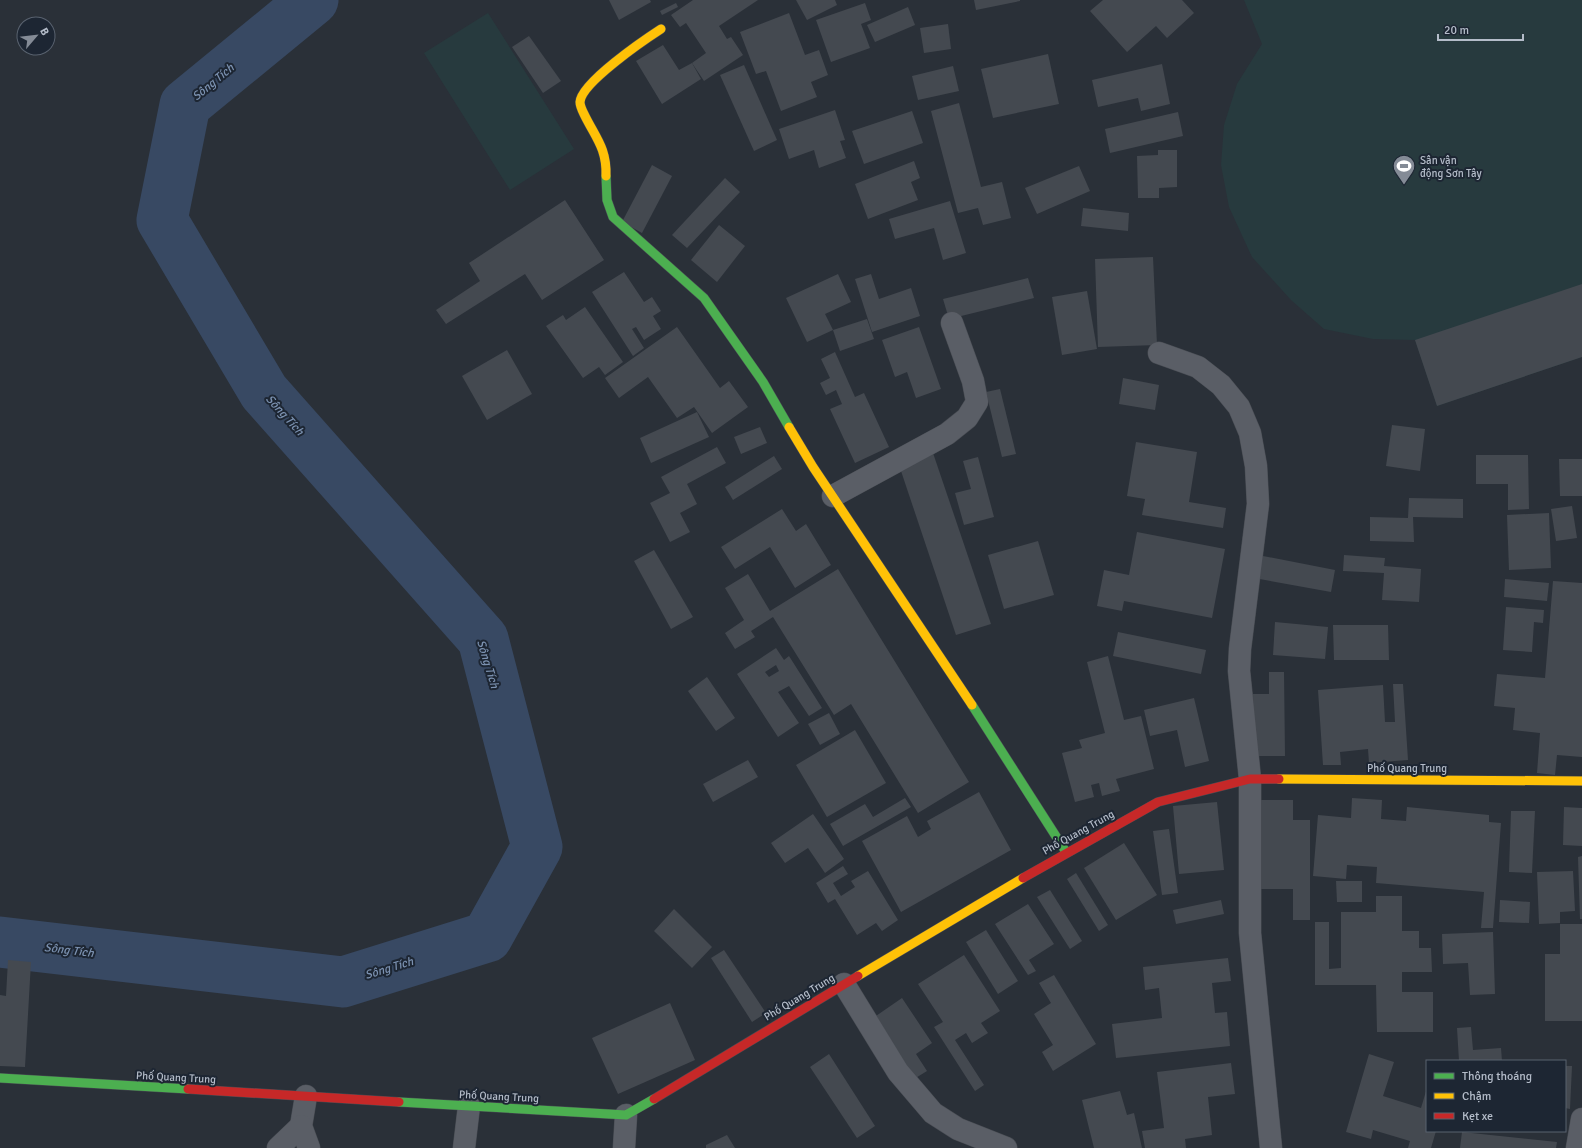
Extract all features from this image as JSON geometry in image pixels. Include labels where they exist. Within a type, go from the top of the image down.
[{"type":"street","points":[[661,29],[595,80],[582,96],[580,101],[582,109],[605,153],[608,208],[627,232],[704,298],[764,382],[813,467],[976,709],[1066,852]]},
{"type":"street","points":[[832,496],[948,434],[967,418],[977,402],[973,381],[952,323]]},
{"type":"street","points":[[1159,354],[1198,367],[1221,385],[1239,407],[1250,433],[1256,466],[1258,504],[1240,649],[1239,671],[1250,779],[1250,933],[1271,1148]]},
{"type":"street","name":"Phố Quang Trung","points":[[0,1078],[626,1115],[1066,852],[1158,802],[1250,779],[1582,781]]},
{"type":"street","points":[[844,984],[898,1072],[933,1113],[958,1129],[1006,1148]]},
{"type":"street","points":[[306,1096],[301,1126],[309,1148]]},
{"type":"street","points":[[464,1148],[469,1106]]},
{"type":"street","points":[[624,1148],[626,1115]]},
{"type":"street","points":[[1577,1148],[1582,1119]]},
{"type":"street","points":[[278,1148],[301,1126]]},
{"type":"green space","name":"Sân vận động Sơn Tây","points":[[1244,0],[1582,0],[1582,357],[1437,406],[1415,340],[1373,339],[1324,329],[1291,300],[1252,257],[1229,207],[1221,165],[1224,125],[1237,84],[1262,44]]},
{"type":"green space","points":[[488,13],[574,149],[510,190],[424,53]]},
{"type":"building","points":[[609,0],[650,0],[651,2],[619,20]]},
{"type":"building","points":[[693,0],[758,0],[719,26],[727,39],[731,37],[743,55],[704,81],[692,63],[706,53],[686,23],[680,27],[671,15]]},
{"type":"building","points":[[796,0],[835,0],[837,5],[807,20]]},
{"type":"building","points":[[974,0],[1020,0],[1020,1],[976,10]]},
{"type":"building","points":[[1103,0],[1182,0],[1194,13],[1167,38],[1156,26],[1127,52],[1090,11]]},
{"type":"building","points":[[676,3],[678,7],[662,15],[660,11]]},
{"type":"building","points":[[865,3],[871,20],[861,24],[870,48],[831,62],[816,20]]},
{"type":"building","points":[[908,7],[915,25],[875,42],[867,25]]},
{"type":"building","points":[[789,13],[805,55],[819,50],[828,75],[811,82],[817,97],[781,111],[766,71],[756,74],[740,32]]},
{"type":"building","points":[[948,24],[951,49],[924,53],[920,28]]},
{"type":"building","points":[[529,36],[561,81],[543,93],[512,47]]},
{"type":"building","points":[[663,45],[679,70],[692,63],[701,79],[662,104],[636,61]]},
{"type":"building","points":[[1048,54],[1059,104],[993,118],[981,69]]},
{"type":"building","points":[[1162,64],[1170,104],[1141,111],[1138,98],[1098,107],[1092,80]]},
{"type":"building","points":[[744,65],[777,140],[754,151],[720,75]]},
{"type":"building","points":[[953,66],[959,91],[918,100],[912,76]]},
{"type":"building","points":[[959,103],[981,187],[1002,182],[1011,218],[983,225],[978,208],[958,213],[931,111]]},
{"type":"building","points":[[835,110],[845,140],[840,141],[846,158],[819,168],[814,150],[789,159],[779,129]]},
{"type":"building","points":[[912,111],[923,143],[864,164],[852,131]]},
{"type":"building","points":[[1178,112],[1183,136],[1110,153],[1105,129]]},
{"type":"building","points":[[1158,150],[1177,150],[1177,187],[1159,188],[1159,198],[1138,198],[1137,156],[1158,155]]},
{"type":"building","points":[[914,161],[920,178],[911,182],[918,200],[868,219],[855,184]]},
{"type":"building","points":[[652,165],[672,176],[642,233],[622,222]]},
{"type":"building","points":[[1079,166],[1090,191],[1037,214],[1025,188]]},
{"type":"building","points":[[725,178],[740,192],[687,248],[672,235]]},
{"type":"building","points":[[565,200],[604,260],[542,300],[525,274],[446,324],[436,310],[480,281],[469,263]]},
{"type":"building","points":[[950,201],[966,253],[943,260],[934,228],[895,239],[889,219]]},
{"type":"building","points":[[1083,208],[1129,213],[1128,231],[1081,226]]},
{"type":"building","points":[[719,225],[745,246],[717,282],[691,260]]},
{"type":"building","points":[[1153,257],[1157,345],[1098,347],[1095,259]]},
{"type":"building","points":[[624,272],[644,302],[652,297],[661,311],[653,316],[661,329],[644,340],[636,327],[632,329],[644,348],[633,356],[592,292]]},
{"type":"building","points":[[838,274],[851,302],[825,314],[833,330],[807,342],[786,298]]},
{"type":"building","points":[[871,274],[879,299],[911,288],[920,316],[872,332],[855,279]]},
{"type":"building","points":[[1028,278],[1034,298],[949,319],[943,299]]},
{"type":"building","points":[[1582,284],[1582,357],[1437,406],[1415,340]]},
{"type":"building","points":[[1087,291],[1097,349],[1062,355],[1052,297]]},
{"type":"building","points":[[585,307],[623,362],[605,375],[599,367],[583,378],[546,326],[563,315],[566,320]]},
{"type":"building","points":[[867,319],[874,339],[840,351],[833,330]]},
{"type":"building","points":[[677,327],[720,388],[729,381],[748,407],[712,433],[694,407],[677,418],[648,377],[619,398],[605,378]]},
{"type":"building","points":[[919,327],[941,389],[916,398],[907,372],[895,377],[882,340]]},
{"type":"building","points":[[507,350],[532,394],[487,420],[462,376]]},
{"type":"building","points":[[835,352],[855,397],[864,393],[889,447],[855,463],[830,409],[842,404],[836,390],[826,395],[820,383],[830,378],[821,359]]},
{"type":"building","points":[[1123,378],[1159,385],[1155,410],[1119,404]]},
{"type":"building","points":[[1000,389],[1016,454],[1002,457],[986,392]]},
{"type":"building","points":[[697,412],[709,437],[651,463],[640,438]]},
{"type":"building","points":[[1392,425],[1425,429],[1420,471],[1386,466]]},
{"type":"building","points":[[760,427],[767,443],[741,454],[734,437]]},
{"type":"building","points":[[1136,442],[1197,452],[1189,502],[1226,508],[1223,528],[1142,515],[1145,499],[1127,496]]},
{"type":"building","points":[[717,447],[726,463],[687,484],[697,504],[680,513],[690,532],[670,542],[650,503],[670,493],[661,477]]},
{"type":"building","points":[[933,453],[991,624],[956,635],[899,465]]},
{"type":"building","points":[[1476,455],[1528,455],[1529,509],[1508,510],[1508,484],[1476,484]]},
{"type":"building","points":[[774,456],[782,469],[733,500],[725,487]]},
{"type":"building","points":[[978,457],[994,517],[964,525],[955,493],[971,489],[963,461]]},
{"type":"building","points":[[1559,459],[1582,459],[1582,496],[1560,496]]},
{"type":"building","points":[[1409,498],[1463,499],[1463,518],[1413,517],[1414,542],[1370,541],[1370,517],[1408,518]]},
{"type":"building","points":[[1572,506],[1577,538],[1556,541],[1551,509]]},
{"type":"building","points":[[782,509],[796,531],[806,524],[831,565],[795,588],[770,547],[735,569],[721,547]]},
{"type":"building","points":[[1549,513],[1551,568],[1509,570],[1507,515]]},
{"type":"building","points":[[1137,532],[1225,549],[1212,618],[1124,601],[1122,611],[1097,606],[1104,570],[1129,575]]},
{"type":"building","points":[[1038,541],[1054,595],[1004,609],[988,555]]},
{"type":"building","points":[[654,550],[693,617],[671,629],[634,561]]},
{"type":"building","points":[[1258,555],[1335,570],[1331,592],[1254,578]]},
{"type":"building","points":[[1344,555],[1385,558],[1384,566],[1421,569],[1419,602],[1382,600],[1384,573],[1343,571]]},
{"type":"building","points":[[838,569],[969,782],[918,813],[851,704],[834,715],[773,617],[751,631],[755,637],[735,649],[725,633],[744,620],[725,588],[748,574],[770,611]]},
{"type":"building","points":[[1505,579],[1549,583],[1547,601],[1504,597]]},
{"type":"building","points":[[1553,581],[1582,583],[1582,757],[1557,755],[1555,775],[1537,773],[1540,733],[1513,730],[1515,708],[1494,706],[1497,674],[1545,678]]},
{"type":"building","points":[[1506,607],[1544,610],[1543,623],[1534,622],[1532,652],[1503,650]]},
{"type":"building","points":[[1275,622],[1328,627],[1325,659],[1273,655]]},
{"type":"building","points":[[1333,625],[1388,625],[1389,660],[1334,660]]},
{"type":"building","points":[[1118,632],[1206,650],[1201,674],[1113,656]]},
{"type":"building","points":[[776,648],[784,660],[789,656],[822,708],[809,716],[789,686],[778,692],[799,723],[778,737],[737,674]],"holes":[[[776,665],[779,671],[769,677],[765,672]]]},
{"type":"building","points":[[1108,656],[1124,720],[1141,716],[1154,769],[1116,779],[1120,791],[1102,796],[1099,783],[1091,785],[1094,797],[1075,802],[1062,753],[1082,748],[1079,740],[1105,733],[1087,662]]},
{"type":"building","points":[[1269,672],[1284,672],[1285,756],[1254,756],[1253,694],[1269,694]]},
{"type":"building","points":[[707,677],[735,718],[716,731],[688,691]]},
{"type":"building","points":[[1393,684],[1403,684],[1408,760],[1369,763],[1368,749],[1340,752],[1341,765],[1323,765],[1318,690],[1383,685],[1385,722],[1395,722]]},
{"type":"building","points":[[1194,698],[1209,761],[1185,767],[1177,730],[1150,736],[1144,710]]},
{"type":"building","points":[[829,713],[840,734],[820,745],[808,724]]},
{"type":"building","points":[[855,730],[886,783],[827,817],[796,765]]},
{"type":"building","points":[[748,760],[758,777],[713,802],[703,784]]},
{"type":"building","points":[[979,792],[1011,850],[901,912],[862,841],[907,816],[918,837],[931,829],[927,821]]},
{"type":"building","points":[[905,798],[911,807],[843,846],[830,824],[865,804],[873,817]]},
{"type":"building","points":[[1352,798],[1382,800],[1381,819],[1406,821],[1407,807],[1489,815],[1489,822],[1501,823],[1493,928],[1481,928],[1484,892],[1376,883],[1377,867],[1347,865],[1346,879],[1313,876],[1318,815],[1351,818]]},
{"type":"building","points":[[1261,800],[1293,800],[1293,820],[1310,820],[1310,920],[1293,920],[1293,889],[1261,889]]},
{"type":"building","points":[[1217,802],[1224,870],[1179,874],[1173,806]]},
{"type":"building","points":[[1564,807],[1582,808],[1582,846],[1563,845]]},
{"type":"building","points":[[1511,811],[1535,811],[1532,873],[1509,872]]},
{"type":"building","points":[[813,814],[844,859],[825,873],[808,848],[785,863],[771,843]]},
{"type":"building","points":[[1169,829],[1178,893],[1162,895],[1153,831]]},
{"type":"building","points":[[1124,843],[1157,895],[1116,920],[1084,868]]},
{"type":"building","points":[[1582,856],[1582,919],[1580,919],[1578,857]]},
{"type":"building","points":[[843,866],[848,874],[833,883],[841,896],[855,887],[851,881],[868,871],[898,920],[882,931],[876,923],[857,935],[835,899],[828,903],[816,883]]},
{"type":"building","points":[[1573,871],[1575,911],[1560,912],[1560,923],[1539,924],[1537,872]]},
{"type":"building","points":[[1076,873],[1108,925],[1099,931],[1067,879]]},
{"type":"building","points":[[1336,881],[1362,881],[1362,902],[1337,902]]},
{"type":"building","points":[[1050,890],[1082,941],[1070,949],[1037,897]]},
{"type":"building","points":[[1376,896],[1402,896],[1402,931],[1419,931],[1419,948],[1431,948],[1432,972],[1402,972],[1402,992],[1433,992],[1433,1032],[1377,1032],[1376,985],[1315,985],[1315,922],[1329,922],[1329,969],[1341,968],[1341,912],[1376,912]]},
{"type":"building","points":[[1221,900],[1224,914],[1176,924],[1173,910]]},
{"type":"building","points":[[1500,900],[1530,902],[1529,923],[1499,922]]},
{"type":"building","points":[[1028,904],[1054,944],[1029,960],[1036,971],[1028,975],[995,924]]},
{"type":"building","points":[[674,909],[712,947],[692,968],[654,931]]},
{"type":"building","points":[[1560,924],[1582,924],[1582,1021],[1545,1021],[1545,954],[1560,954]]},
{"type":"building","points":[[986,930],[1018,981],[998,994],[966,942]]},
{"type":"building","points":[[1493,932],[1495,994],[1470,995],[1468,963],[1443,964],[1442,934]]},
{"type":"building","points":[[724,950],[766,1013],[752,1022],[711,958]]},
{"type":"building","points":[[964,955],[1000,1011],[981,1023],[988,1033],[972,1043],[966,1033],[955,1040],[984,1085],[975,1091],[934,1027],[943,1022],[918,984]]},
{"type":"building","points":[[1228,958],[1231,981],[1212,983],[1215,1013],[1227,1012],[1230,1046],[1116,1058],[1112,1024],[1162,1018],[1159,988],[1145,990],[1143,967]]},
{"type":"building","points":[[8,960],[31,962],[25,1067],[0,1066],[0,995],[6,996]]},
{"type":"building","points":[[1054,975],[1096,1044],[1053,1071],[1042,1052],[1053,1045],[1034,1014],[1051,1003],[1039,983]]},
{"type":"building","points":[[902,998],[932,1043],[916,1054],[927,1071],[914,1079],[873,1018]]},
{"type":"building","points":[[670,1003],[695,1060],[618,1094],[592,1038]]},
{"type":"building","points":[[1471,1027],[1473,1050],[1501,1048],[1502,1060],[1459,1060],[1457,1028]]},
{"type":"building","points":[[829,1054],[875,1126],[857,1138],[810,1067]]},
{"type":"building","points":[[1369,1054],[1394,1062],[1383,1096],[1421,1108],[1426,1091],[1426,1132],[1436,1132],[1431,1148],[1408,1148],[1410,1141],[1373,1130],[1371,1139],[1346,1132]]},
{"type":"building","points":[[1231,1063],[1235,1094],[1208,1097],[1212,1135],[1185,1139],[1186,1148],[1145,1148],[1142,1131],[1164,1128],[1157,1072]]},
{"type":"building","points":[[1566,1066],[1572,1066],[1570,1109],[1566,1108]]},
{"type":"building","points":[[1120,1091],[1127,1115],[1134,1113],[1142,1148],[1094,1148],[1082,1100]]},
{"type":"building","points":[[1462,1132],[1557,1142],[1556,1148],[1460,1148]]},
{"type":"building","points":[[727,1135],[735,1148],[706,1148],[706,1145]]},
{"type":"waterway","name":"Sông Tích","points":[[0,942],[343,982],[487,937],[537,847],[483,639],[264,392],[162,220],[185,105],[313,0]]},
{"type":"traffic: fast","points":[[606,176],[607,200],[613,217],[704,298],[763,382],[789,427]]},
{"type":"traffic: fast","points":[[972,705],[1066,852]]},
{"type":"traffic: fast","points":[[0,1078],[188,1089]]},
{"type":"traffic: fast","points":[[399,1102],[626,1115],[654,1099]]},
{"type":"traffic: slow","points":[[606,176],[605,158],[600,143],[583,111],[580,102],[583,94],[591,84],[614,62],[661,29]]},
{"type":"traffic: slow","points":[[789,427],[813,467],[972,705]]},
{"type":"traffic: slow","points":[[1279,779],[1582,781]]},
{"type":"traffic: slow","points":[[858,976],[1023,878]]},
{"type":"traffic: jam","points":[[1023,878],[1158,802],[1250,779],[1279,779]]},
{"type":"traffic: jam","points":[[654,1099],[858,976]]},
{"type":"traffic: jam","points":[[188,1089],[399,1102]]},
{"type":"place","name":"Sân vận động Sơn Tây","points":[[1404,186]]}]
